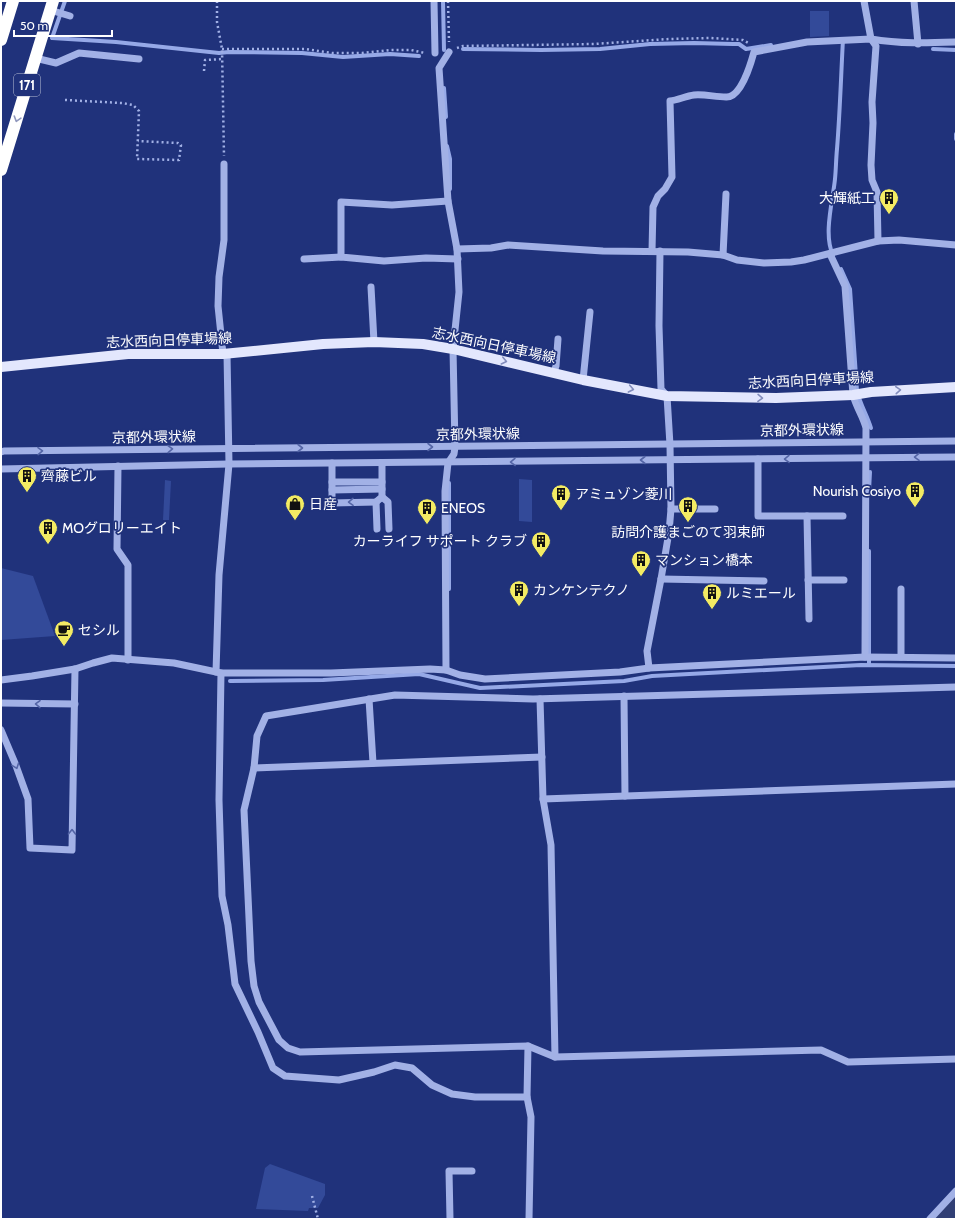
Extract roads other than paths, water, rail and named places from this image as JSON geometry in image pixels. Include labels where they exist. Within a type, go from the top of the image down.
[{"type":"highway","points":[[1,40],[13,1]]},
{"type":"highway","name":"171","points":[[1,170],[6,138],[35,58],[56,9]]},
{"type":"main road","name":"志水西向日停車場線","points":[[1,368],[128,354],[225,354],[323,344],[374,342],[423,344],[453,349],[583,380],[667,396],[776,398],[856,395],[886,391],[956,387]]},
{"type":"street","points":[[434,1],[435,53]]},
{"type":"street","points":[[864,1],[871,38],[876,46],[872,102],[873,123],[871,165],[872,180],[877,192],[878,241]]},
{"type":"street","points":[[914,1],[918,44]]},
{"type":"street","points":[[56,9],[70,16]]},
{"type":"street","points":[[649,668],[647,651],[669,532],[671,509],[670,445],[667,396],[661,389],[653,207],[658,196],[666,189],[672,177],[670,101],[692,95],[728,97],[733,95],[741,86],[749,69],[754,52],[807,42],[843,41],[871,38],[891,42],[918,44],[956,42]]},
{"type":"street","points":[[446,670],[445,491],[448,462],[454,454],[453,349],[459,292],[457,249],[448,201],[439,68],[449,52]]},
{"type":"street","points":[[35,58],[56,63],[79,53],[139,58]]},
{"type":"street","points":[[224,164],[224,240],[219,277],[218,306],[225,354],[229,464],[219,575],[219,800],[222,896],[228,925],[235,984],[273,1068],[285,1076],[339,1080],[374,1072],[395,1065],[412,1068],[432,1085],[452,1094],[475,1097],[527,1097]]},
{"type":"street","points":[[723,255],[726,194]]},
{"type":"street","points":[[341,257],[341,202],[392,205],[448,201]]},
{"type":"street","points":[[457,249],[490,248],[508,245],[603,251],[688,252],[723,255],[737,260],[764,263],[791,262],[878,241],[899,240],[956,246]]},
{"type":"street","points":[[833,253],[846,286],[856,395],[855,401],[864,419],[866,428],[865,458],[868,657]]},
{"type":"street","points":[[304,259],[341,257],[384,261],[426,258],[458,259]]},
{"type":"street","points":[[371,287],[374,342]]},
{"type":"street","points":[[583,380],[590,312]]},
{"type":"street","points":[[554,372],[556,366],[558,339]]},
{"type":"street","name":"京都外環状線","points":[[1,452],[956,441]]},
{"type":"street","name":"京都外環状線","points":[[1,469],[229,464],[956,457]]},
{"type":"street","points":[[758,459],[758,516],[843,516]]},
{"type":"street","points":[[332,463],[332,502],[379,500],[388,502],[389,529]]},
{"type":"street","points":[[377,529],[379,500],[382,486],[382,463]]},
{"type":"street","points":[[118,466],[117,550],[128,565],[128,660]]},
{"type":"street","points":[[332,482],[382,486]]},
{"type":"street","points":[[332,490],[382,486]]},
{"type":"street","points":[[671,509],[715,509]]},
{"type":"street","points":[[807,516],[809,619]]},
{"type":"street","points":[[661,579],[764,581]]},
{"type":"street","points":[[808,580],[844,580]]},
{"type":"street","points":[[901,589],[901,657]]},
{"type":"street","points":[[1,680],[75,669],[112,658],[174,663],[218,672],[331,673],[430,669],[446,670],[460,675],[485,679],[620,672],[649,668],[868,657],[956,658]]},
{"type":"street","points":[[1,730],[28,799],[30,848],[72,850],[75,669]]},
{"type":"street","points":[[956,686],[540,699],[394,695],[266,716],[257,736],[254,768],[244,810],[251,961],[254,986],[259,1002],[279,1040],[288,1048],[300,1052],[528,1046],[555,1057],[821,1050],[848,1062],[956,1059]]},
{"type":"street","points":[[624,696],[625,796]]},
{"type":"street","points":[[369,699],[372,763]]},
{"type":"street","points":[[540,699],[543,799],[550,845],[555,1057]]},
{"type":"street","points":[[1,703],[74,704]]},
{"type":"street","points":[[254,768],[542,757]]},
{"type":"street","points":[[543,799],[956,784]]},
{"type":"street","points":[[528,1046],[527,1097],[531,1117],[529,1219]]},
{"type":"street","points":[[450,1219],[449,1171],[472,1170]]},
{"type":"street","points":[[930,1219],[956,1191]]},
{"type":"waterway","points":[[65,1],[52,38],[116,42],[219,53],[302,53],[343,57],[390,54],[419,56]]},
{"type":"waterway","points":[[443,1],[444,50]]},
{"type":"waterway","points":[[833,255],[830,247],[829,228],[835,175],[843,39]]},
{"type":"waterway","points":[[463,49],[600,49],[650,44],[694,43],[739,44],[746,49],[771,45]]},
{"type":"waterway","points":[[933,49],[956,50]]},
{"type":"waterway","points":[[444,88],[446,117]]},
{"type":"waterway","points":[[956,134],[956,139]]},
{"type":"waterway","points":[[447,146],[450,159],[450,189]]},
{"type":"waterway","points":[[841,269],[850,289],[857,391],[871,428]]},
{"type":"waterway","points":[[869,491],[870,472]]},
{"type":"waterway","points":[[449,483],[449,589]]},
{"type":"waterway","points":[[869,551],[869,665]]},
{"type":"waterway","points":[[230,681],[323,680],[419,674],[480,688],[624,681],[652,676],[861,665],[956,666]]},
{"type":"waterway","points":[[946,1219],[956,1209]]},
{"type":"place","name":"大輝紙工","points":[[889,215]]},
{"type":"place","name":"齊藤ビル","points":[[27,493]]},
{"type":"place","name":"Nourish Cosiyo","points":[[915,508]]},
{"type":"place","name":"アミュゾン菱川","points":[[561,511]]},
{"type":"place","name":"日産","points":[[295,521]]},
{"type":"place","name":"訪問介護まごのて羽束師","points":[[688,523]]},
{"type":"place","name":"ENEOS","points":[[427,525]]},
{"type":"place","name":"MOグロリーエイト","points":[[48,545]]},
{"type":"place","name":"カーライフ サポート クラブ","points":[[541,558]]},
{"type":"place","name":"マンション橋本","points":[[641,577]]},
{"type":"place","name":"カンケンテクノ","points":[[519,607]]},
{"type":"place","name":"ルミエール","points":[[712,610]]},
{"type":"place","name":"セシル","points":[[64,647]]}]
